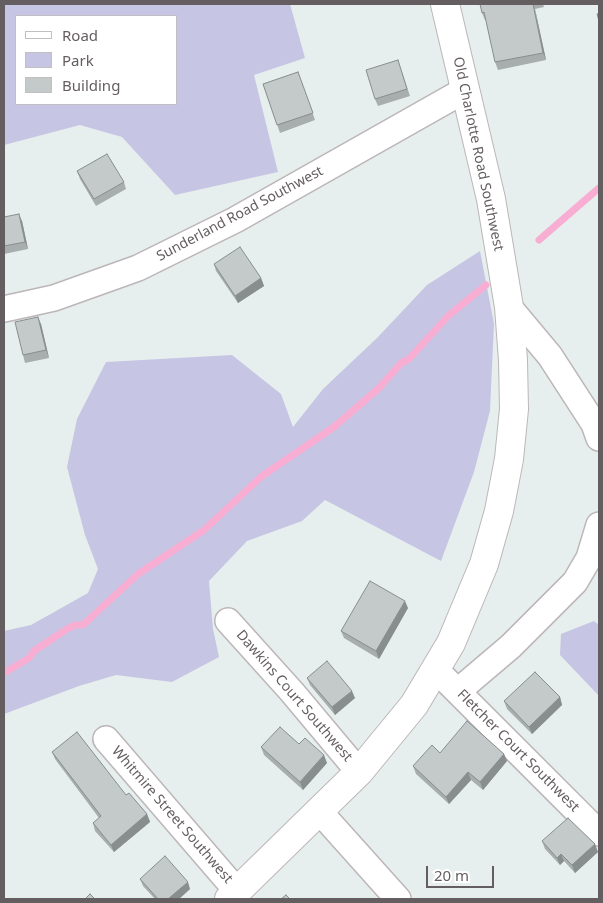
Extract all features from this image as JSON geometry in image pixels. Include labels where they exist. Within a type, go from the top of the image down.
[{"type":"street","name":"Old Charlotte Road Southwest","points":[[233,895],[359,772],[414,705],[451,643],[484,564],[499,511],[509,460],[514,409],[514,360],[509,306],[491,199],[445,4]]},
{"type":"street","name":"Sunderland Road Southwest","points":[[4,309],[54,298],[138,268],[235,220],[465,90]]},
{"type":"street","points":[[509,306],[550,356],[594,424],[599,438]]},
{"type":"street","points":[[458,691],[511,646],[575,582],[589,558],[599,525]]},
{"type":"street","name":"Dawkins Court Southwest","points":[[228,621],[292,692],[359,772]]},
{"type":"street","name":"Fletcher Court Southwest","points":[[436,670],[599,833]]},
{"type":"street","name":"Whitmire Street Southwest","points":[[106,739],[233,895]]},
{"type":"street","points":[[320,812],[398,899]]},
{"type":"green space","points":[[4,4],[290,4],[305,58],[254,75],[278,172],[175,195],[122,137],[80,125],[4,145]]},
{"type":"green space","points":[[480,251],[494,324],[490,411],[474,472],[441,561],[325,500],[302,521],[247,541],[209,581],[213,629],[219,657],[172,682],[116,675],[79,686],[4,714],[4,631],[31,625],[88,593],[98,569],[85,535],[67,467],[77,419],[106,362],[232,355],[281,394],[293,427],[323,389],[377,338],[427,285]]},
{"type":"green space","points":[[594,621],[599,625],[599,696],[560,655],[561,634]]},
{"type":"building","points":[[480,4],[533,4],[543,53],[495,62],[484,12],[482,13]]},
{"type":"building","points":[[398,60],[407,89],[375,99],[366,70]]},
{"type":"building","points":[[298,72],[313,113],[277,125],[263,84]]},
{"type":"building","points":[[107,154],[124,182],[94,199],[77,171]]},
{"type":"building","points":[[19,214],[25,242],[4,246],[4,217]]},
{"type":"building","points":[[240,247],[261,278],[235,296],[214,264]]},
{"type":"building","points":[[38,317],[46,350],[23,355],[15,322]]},
{"type":"building","points":[[370,581],[405,601],[376,651],[341,631]]},
{"type":"building","points":[[327,661],[352,691],[332,707],[307,678]]},
{"type":"building","points":[[535,672],[560,697],[529,727],[504,701]]},
{"type":"building","points":[[467,721],[504,754],[480,782],[468,772],[446,797],[413,766],[432,745],[440,753]]},
{"type":"building","points":[[280,727],[299,744],[305,738],[324,755],[300,782],[261,747]]},
{"type":"building","points":[[77,732],[126,795],[129,793],[147,814],[111,845],[93,823],[101,816],[52,752]]},
{"type":"building","points":[[568,818],[595,844],[572,865],[561,854],[557,858],[542,841]]},
{"type":"building","points":[[165,856],[188,882],[168,899],[158,899],[140,879]]},
{"type":"building","points":[[90,894],[95,899],[85,899]]},
{"type":"building","points":[[286,895],[290,899],[281,899]]},
{"type":"waterway","points":[[539,240],[599,188]]},
{"type":"waterway","points":[[4,673],[29,658],[34,651],[67,629],[75,625],[83,625],[138,574],[204,530],[262,476],[334,427],[379,388],[401,363],[409,359],[448,316],[486,285]]}]
